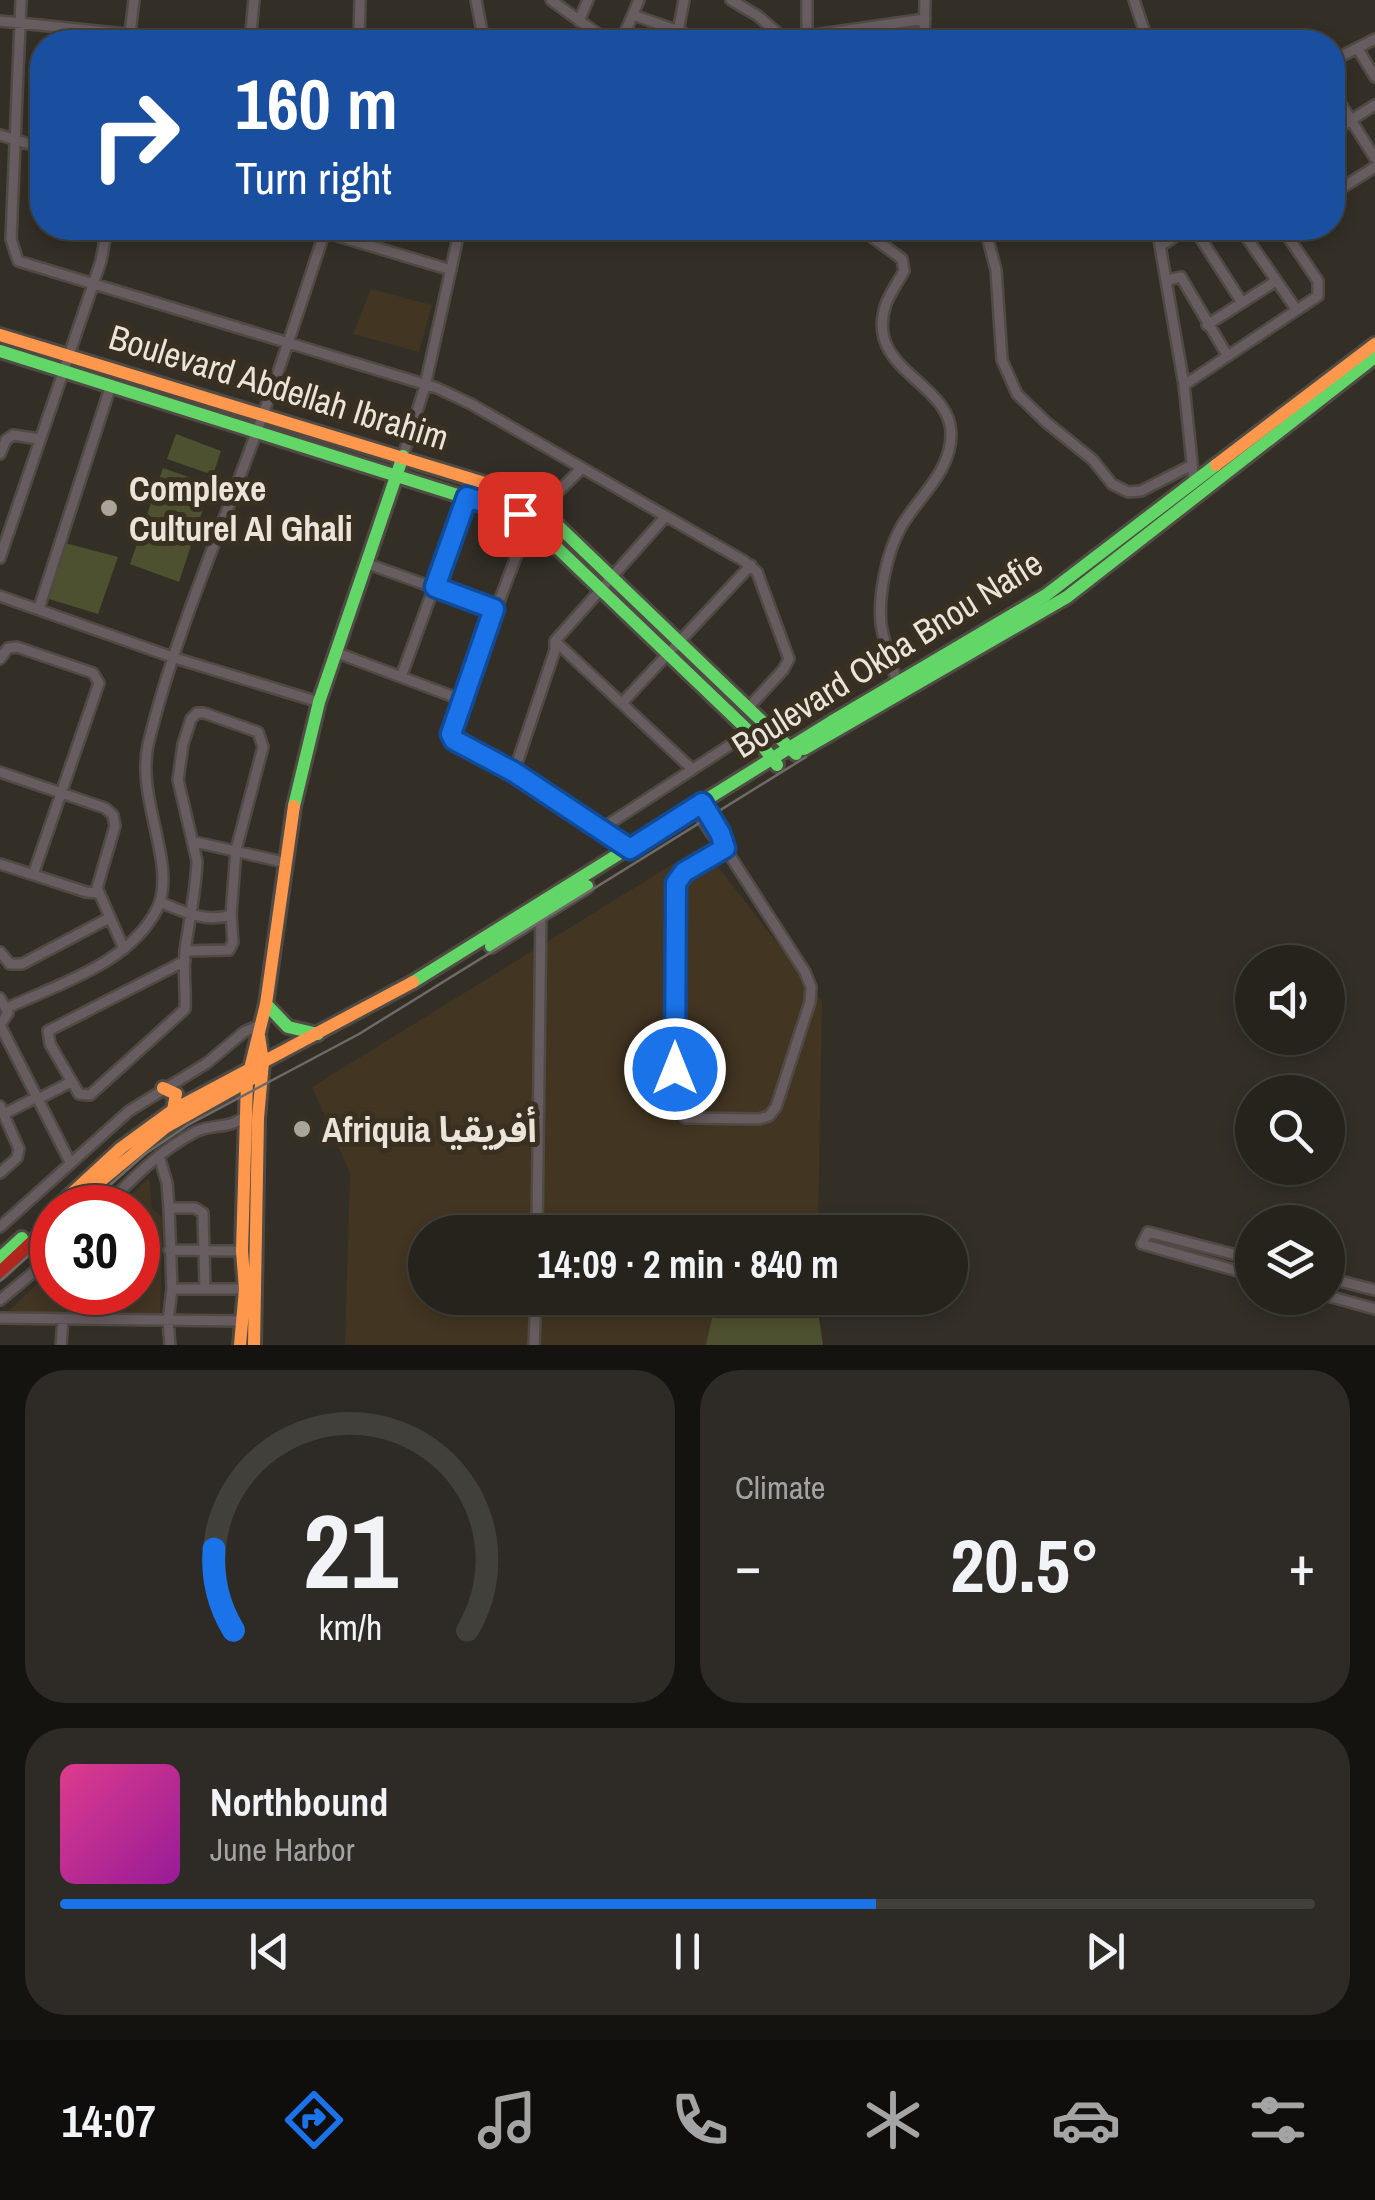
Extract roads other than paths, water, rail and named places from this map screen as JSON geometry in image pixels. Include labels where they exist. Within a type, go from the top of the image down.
[{"type":"main road","name":"Boulevard Abdellah Ibrahim","points":[[0,335],[527,496],[793,751]]},
{"type":"main road","name":"Boulevard Okba Bnou Nafie","points":[[793,751],[1010,633],[1067,597],[1375,344]]},
{"type":"main road","name":"Boulevard Abdellah Ibrahim","points":[[0,351],[258,430],[530,520],[750,732],[776,762]]},
{"type":"main road","name":"Boulevard Okba Bnou Nafie","points":[[80,1185],[121,1148],[173,1110],[400,1000],[897,683],[1046,595],[1194,482],[1375,357]]},
{"type":"main road","points":[[240,1345],[245,1116],[266,1004],[283,862],[298,781],[319,702],[403,456]]},
{"type":"main road","name":"Boulevard Okba Bnou Nafie","points":[[97,1185],[166,1127],[318,1034],[541,910],[630,849],[701,809]]},
{"type":"main road","points":[[266,1004],[290,1030],[318,1034]]},
{"type":"main road","points":[[254,1345],[258,1118],[255,1072]]},
{"type":"main road","points":[[163,1088],[176,1094],[173,1110]]},
{"type":"main road","name":"Boulevard Okba Bnou Nafie","points":[[0,1258],[30,1231]]},
{"type":"main road","points":[[0,1272],[30,1244]]},
{"type":"street","points":[[21,0],[11,239],[14,256],[23,264],[425,386],[471,404],[751,566],[757,572],[789,659],[784,670],[750,707]]},
{"type":"street","points":[[130,30],[134,0]]},
{"type":"street","points":[[251,30],[254,0]]},
{"type":"street","points":[[359,30],[360,0]]},
{"type":"street","points":[[476,0],[482,30]]},
{"type":"street","points":[[551,0],[592,30]]},
{"type":"street","points":[[579,21],[588,0]]},
{"type":"street","points":[[626,30],[639,0]]},
{"type":"street","points":[[633,15],[679,30],[684,0]]},
{"type":"street","points":[[731,0],[774,30]]},
{"type":"street","points":[[807,0],[807,30]]},
{"type":"street","points":[[925,0],[925,30]]},
{"type":"street","points":[[1134,0],[1144,30]]},
{"type":"street","points":[[862,30],[925,19]]},
{"type":"street","points":[[0,20],[84,30]]},
{"type":"street","points":[[1345,55],[1375,39]]},
{"type":"street","points":[[1358,49],[1375,77]]},
{"type":"street","points":[[1345,124],[1375,105]]},
{"type":"street","points":[[1345,111],[1375,158]]},
{"type":"street","points":[[0,134],[30,144]]},
{"type":"street","points":[[1345,186],[1375,167]]},
{"type":"street","points":[[0,558],[105,240]]},
{"type":"street","points":[[8,1008],[124,949],[150,922],[160,902],[163,874],[148,804],[146,760],[175,658],[322,240]]},
{"type":"street","points":[[356,240],[450,270]]},
{"type":"street","points":[[403,456],[425,386],[457,240]]},
{"type":"street","points":[[877,240],[904,264],[886,305],[883,338],[904,372],[943,409],[951,432],[946,462],[894,544],[883,588],[882,624],[897,683]]},
{"type":"street","points":[[988,240],[996,270],[1002,360],[1016,394],[1094,460],[1112,484],[1128,492],[1141,491],[1192,465]]},
{"type":"street","points":[[1159,240],[1184,385],[1194,482]]},
{"type":"street","points":[[1160,246],[1170,240]]},
{"type":"street","points":[[1199,240],[1240,300]]},
{"type":"street","points":[[1248,240],[1296,310]]},
{"type":"street","points":[[1184,385],[1318,296],[1320,290],[1289,240]]},
{"type":"street","points":[[1166,280],[1181,276],[1227,355]]},
{"type":"street","points":[[1207,325],[1276,280]]},
{"type":"street","points":[[39,608],[110,385]]},
{"type":"street","points":[[0,454],[13,435],[39,440]]},
{"type":"street","points":[[582,468],[530,520],[450,731],[454,740],[514,772],[630,849]]},
{"type":"street","points":[[401,677],[467,497]]},
{"type":"street","points":[[514,772],[555,640],[666,516]]},
{"type":"street","points":[[368,564],[494,609]]},
{"type":"street","points":[[622,703],[751,566]]},
{"type":"street","points":[[0,596],[175,658],[319,702]]},
{"type":"street","points":[[555,640],[692,769]]},
{"type":"street","points":[[0,658],[8,648],[17,647],[97,677],[97,689],[33,875]]},
{"type":"street","points":[[335,652],[462,700]]},
{"type":"street","points":[[236,850],[233,942],[229,950],[185,956],[49,1029],[47,1037],[80,1095],[90,1095],[180,1016],[186,1006],[185,956],[198,861],[180,797],[178,772],[187,731],[194,715],[200,713],[255,730],[263,740],[236,850]]},
{"type":"street","points":[[601,828],[750,732]]},
{"type":"street","points":[[0,772],[113,814],[115,826],[98,880],[98,893],[124,949]]},
{"type":"street","points":[[701,809],[714,838],[724,846],[811,987],[810,1002],[776,1107],[769,1116],[759,1119],[686,1118],[675,1106],[676,883],[684,872],[724,846]]},
{"type":"street","points":[[195,842],[283,862]]},
{"type":"street","points":[[0,864],[98,893]]},
{"type":"street","points":[[160,902],[191,915],[214,919],[231,914]]},
{"type":"street","points":[[538,1215],[541,910]]},
{"type":"street","points":[[0,952],[6,962],[22,964],[109,918]]},
{"type":"street","points":[[0,998],[8,1008],[7,1018],[0,1025],[70,1162]]},
{"type":"street","points":[[0,1227],[129,1111],[207,1063],[244,1032],[260,1030]]},
{"type":"street","points":[[0,1172],[17,1158],[20,1149],[2,1110],[71,1082]]},
{"type":"street","points":[[128,1185],[159,1156],[198,1130],[230,1128],[245,1116]]},
{"type":"street","points":[[220,1126],[244,1146]]},
{"type":"street","points":[[159,1156],[170,1208],[170,1345]]},
{"type":"street","points":[[170,1208],[201,1210],[205,1289]]},
{"type":"street","points":[[1235,1255],[1148,1232],[1142,1244],[1235,1270]]},
{"type":"street","points":[[169,1250],[242,1250]]},
{"type":"street","points":[[0,1300],[30,1275]]},
{"type":"street","points":[[1345,1282],[1375,1290]]},
{"type":"street","points":[[172,1289],[244,1290]]},
{"type":"street","points":[[1345,1301],[1375,1309]]},
{"type":"street","points":[[534,1345],[535,1315]]},
{"type":"street","points":[[0,1318],[240,1321]]},
{"type":"street","points":[[62,1345],[63,1319]]},
{"type":"tram line","points":[[110,1185],[145,1154],[188,1125],[359,1034],[806,757]]},
{"type":"tram line","points":[[0,1281],[30,1254]]},
{"type":"place","name":"Complexe Culturel Al Ghali","points":[[109,508]]},
{"type":"place","name":"Afriquia أفريقيا","points":[[302,1129]]}]
